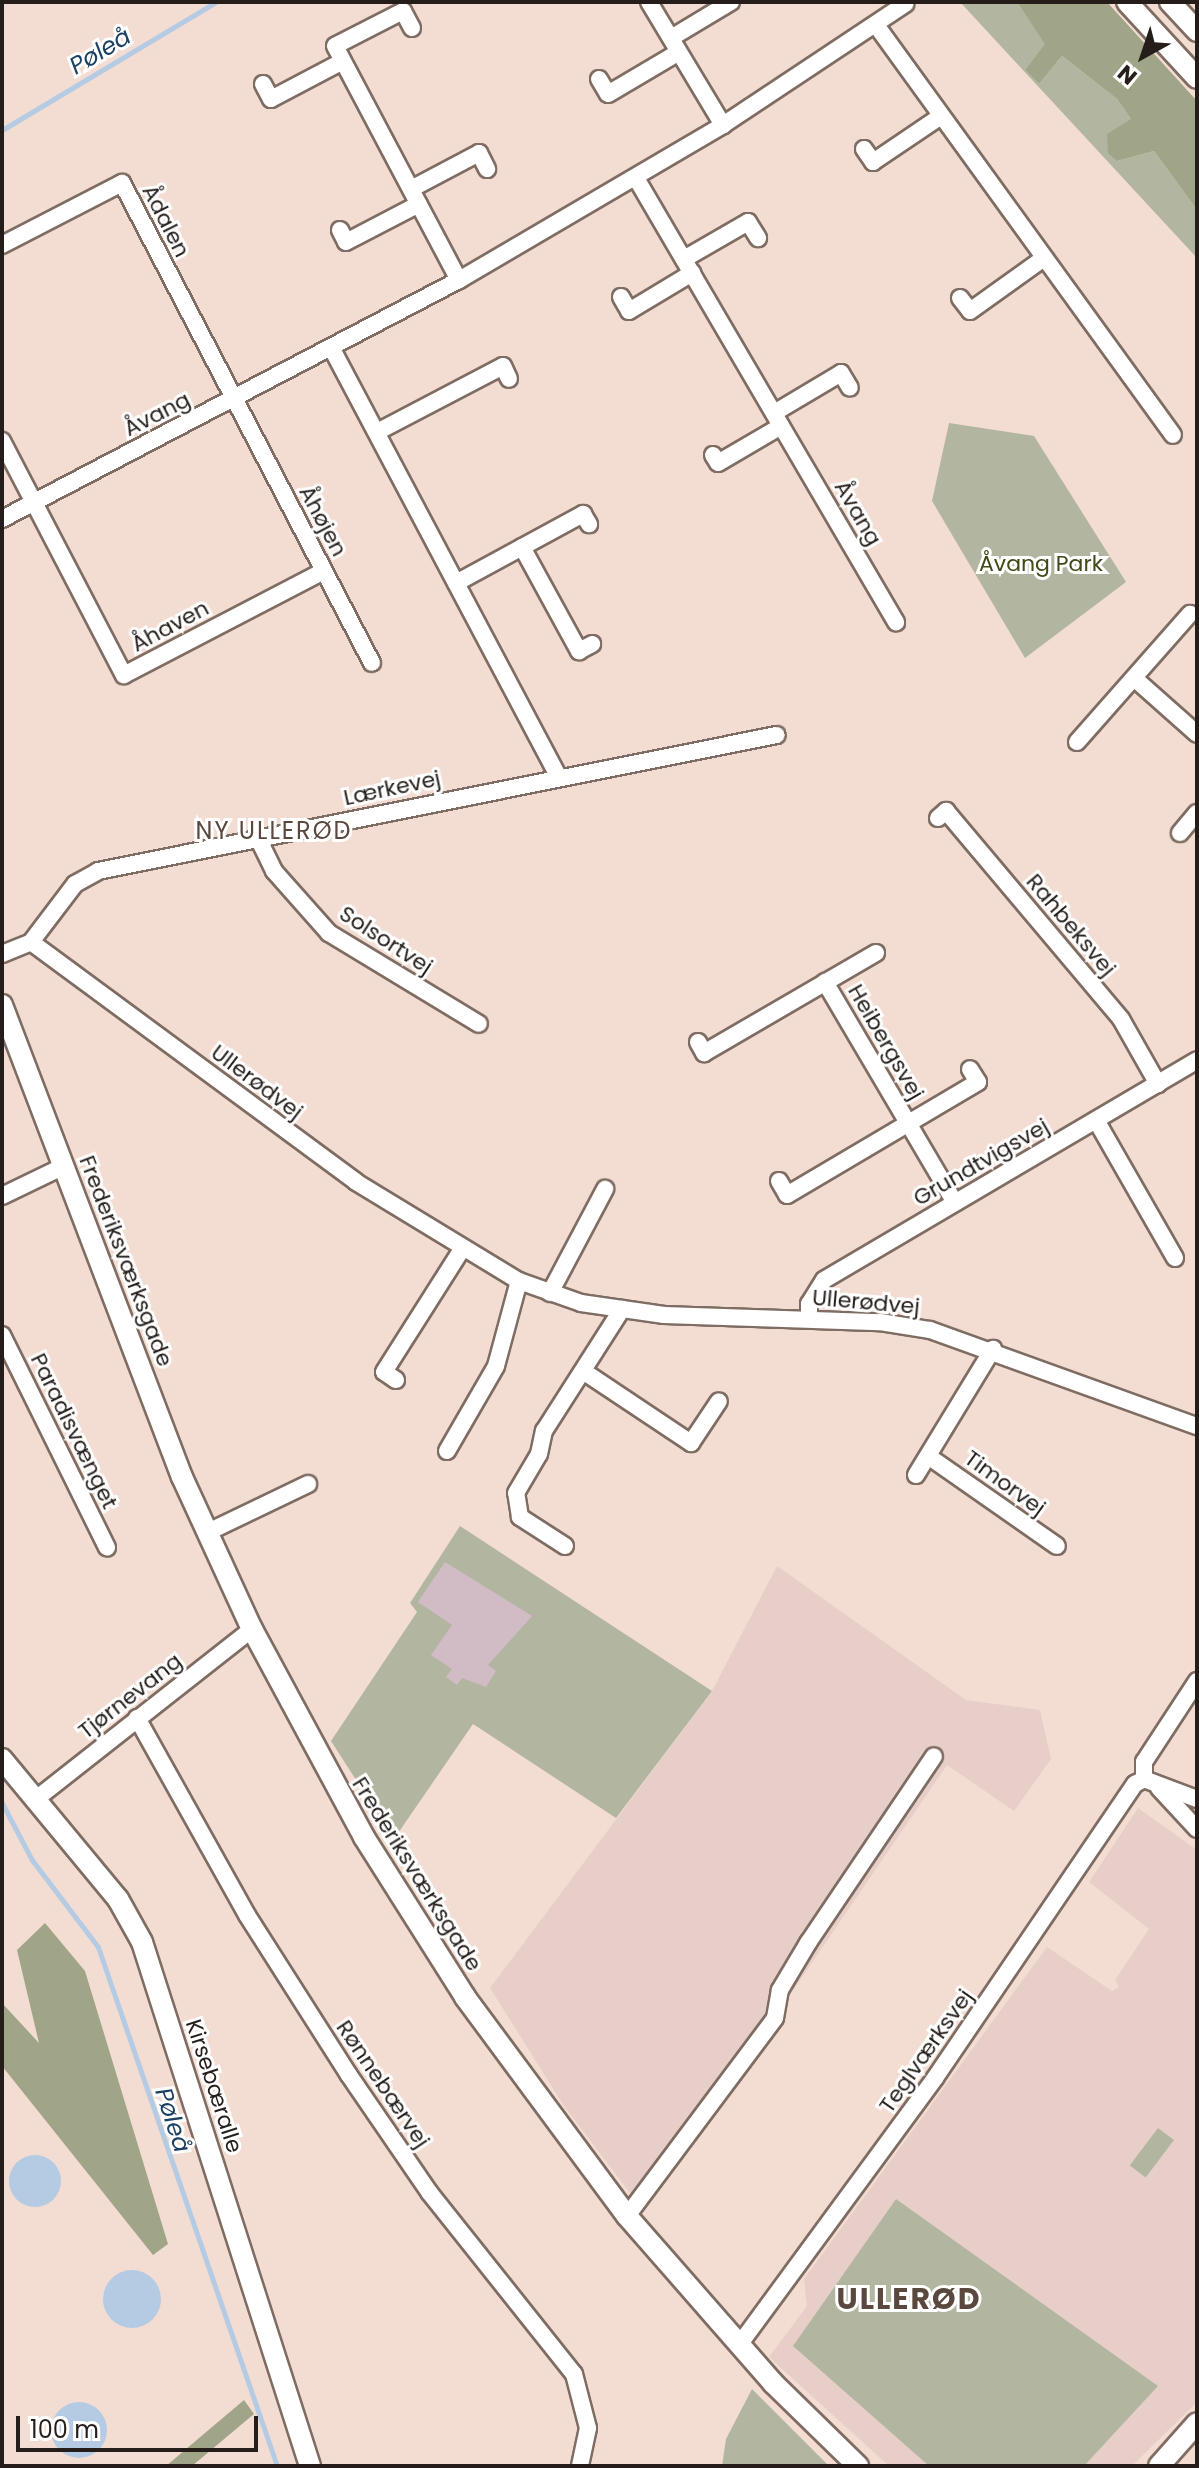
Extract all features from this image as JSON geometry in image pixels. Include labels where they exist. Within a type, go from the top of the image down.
[{"type":"street","points":[[649,2],[723,125]]},
{"type":"street","points":[[599,79],[608,94],[731,2]]},
{"type":"street","points":[[1127,2],[1197,78]]},
{"type":"street","points":[[1170,2],[1197,31]]},
{"type":"street","name":"Åvang","points":[[2,519],[459,280],[723,125],[905,4]]},
{"type":"street","points":[[412,28],[403,11],[335,46],[459,280]]},
{"type":"street","points":[[876,25],[1173,435]]},
{"type":"street","points":[[263,84],[271,99],[343,61]]},
{"type":"street","points":[[864,149],[873,162],[941,116]]},
{"type":"street","points":[[411,189],[479,153],[487,169]]},
{"type":"street","name":"Åvang","points":[[636,178],[896,622]]},
{"type":"street","name":"Ådalen","points":[[2,245],[122,183],[234,400]]},
{"type":"street","points":[[340,230],[346,242],[419,204]]},
{"type":"street","points":[[621,297],[629,311],[748,222],[758,238]]},
{"type":"street","points":[[960,298],[970,311],[1044,258]]},
{"type":"street","points":[[332,349],[558,776]]},
{"type":"street","points":[[377,432],[503,366],[509,379]]},
{"type":"street","points":[[713,455],[718,463],[841,373],[850,388]]},
{"type":"street","name":"Åhøjen","points":[[234,400],[372,663]]},
{"type":"street","points":[[2,441],[34,502]]},
{"type":"street","name":"Åhaven","points":[[34,502],[124,675],[324,571]]},
{"type":"street","points":[[456,583],[583,514],[589,524]]},
{"type":"street","points":[[522,547],[579,651],[592,644]]},
{"type":"street","points":[[1077,742],[1190,614]]},
{"type":"street","points":[[1134,678],[1197,734]]},
{"type":"street","name":"Lærkevej","points":[[31,942],[75,884],[98,871],[558,776],[777,735]]},
{"type":"street","name":"Rahbeksvej","points":[[938,818],[946,811],[1121,1019],[1158,1084]]},
{"type":"street","points":[[1180,833],[1197,813]]},
{"type":"street","name":"Solsortvej","points":[[258,838],[274,871],[329,933],[479,1024]]},
{"type":"street","points":[[2,954],[31,942]]},
{"type":"street","name":"Ullerødvej","points":[[31,942],[356,1182],[519,1281],[550,1293],[622,1309],[905,1326],[993,1349],[1197,1426]]},
{"type":"street","name":"Heibergsvej","points":[[698,1042],[704,1053],[876,953]]},
{"type":"street","name":"Heibergsvej","points":[[825,982],[955,1203]]},
{"type":"street","name":"Frederiksværksgade","points":[[2,1005],[208,1532],[252,1629],[364,1837],[465,1997],[627,2216],[739,2345],[858,2466]]},
{"type":"street","name":"Grundtvigsvej","points":[[809,1318],[809,1304],[824,1280],[1197,1060]]},
{"type":"street","name":"Heibergsvej","points":[[779,1181],[787,1195],[978,1082],[970,1069]]},
{"type":"street","points":[[1096,1120],[1175,1258]]},
{"type":"street","points":[[2,1196],[64,1166]]},
{"type":"street","points":[[550,1293],[605,1189]]},
{"type":"street","points":[[396,1380],[384,1372],[462,1249]]},
{"type":"street","points":[[447,1451],[496,1366],[519,1281]]},
{"type":"street","points":[[565,1546],[520,1517],[514,1506],[544,1431],[622,1309]]},
{"type":"street","name":"Paradisvænget","points":[[2,1335],[107,1547]]},
{"type":"street","name":"Timorvej","points":[[916,1475],[993,1349]]},
{"type":"street","points":[[583,1371],[691,1443],[719,1401]]},
{"type":"street","name":"Timorvej","points":[[928,1456],[1057,1546]]},
{"type":"street","points":[[208,1532],[308,1484]]},
{"type":"street","name":"Tjørnevang","points":[[36,1799],[252,1629]]},
{"type":"street","name":"Teglværksvej","points":[[739,2345],[943,2066],[1135,1784],[1151,1783],[1144,1762],[1197,1681]]},
{"type":"street","name":"Rønnebærvej","points":[[137,1718],[247,1915],[349,2075],[429,2192],[574,2374],[588,2428],[580,2466]]},
{"type":"street","points":[[627,2216],[775,2018],[780,1990],[808,1943],[934,1756]]},
{"type":"street","name":"Kirsebæralle","points":[[2,1759],[118,1899],[142,1942],[310,2466]]},
{"type":"street","points":[[1151,1783],[1197,1799]]},
{"type":"street","points":[[1151,1783],[1197,1829]]},
{"type":"street","points":[[1159,2466],[1197,2423]]},
{"type":"shaded area","points":[[777,1566],[966,1700],[1040,1710],[1051,1759],[1014,1811],[947,1765],[643,2210],[564,2106],[490,1988],[712,1691]]},
{"type":"shaded area","points":[[1138,1808],[1197,1850],[1197,2402],[1132,2466],[889,2466],[769,2357],[807,2306],[804,2279],[1047,1947],[1112,1991],[1119,1987],[1115,1980],[1149,1929],[1089,1882]]},
{"type":"green space","points":[[960,2],[1017,2],[1046,44],[1025,70],[1039,84],[1062,56],[1117,99],[1131,119],[1117,161],[1154,151],[1197,210],[1197,258]]},
{"type":"green space","points":[[1017,2],[1107,2],[1197,101],[1197,210],[1154,151],[1117,161],[1108,153],[1107,134],[1131,119],[1117,99],[1062,56],[1039,84],[1025,70],[1045,44]]},
{"type":"green space","name":"Åvang Park","points":[[949,423],[1034,436],[1126,582],[1025,658],[932,501]]},
{"type":"green space","points":[[460,1526],[712,1691],[616,1818],[473,1724],[394,1839],[331,1741],[417,1612],[410,1603]]},
{"type":"green space","points":[[45,1923],[85,1971],[168,2244],[153,2255],[2,2066],[2,2003],[39,2043],[17,1950]]},
{"type":"green space","points":[[1158,2128],[1174,2140],[1146,2178],[1130,2166]]},
{"type":"green space","points":[[896,2199],[1158,2386],[1084,2466],[929,2466],[793,2346]]},
{"type":"green space","points":[[752,2389],[829,2466],[722,2466],[726,2439]]},
{"type":"green space","points":[[244,2400],[254,2414],[192,2466],[166,2466]]},
{"type":"water","points":[[35,2155],[53,2163],[61,2181],[53,2199],[35,2207],[17,2199],[9,2181],[17,2163]]},
{"type":"water","points":[[132,2270],[152,2279],[161,2299],[152,2319],[132,2328],[112,2319],[103,2299],[112,2279]]},
{"type":"water","points":[[79,2402],[99,2410],[107,2430],[99,2450],[79,2458],[59,2450],[51,2430],[59,2410]]},
{"type":"building","points":[[445,1562],[532,1616],[488,1665],[496,1671],[486,1687],[462,1678],[457,1685],[446,1677],[452,1669],[431,1655],[452,1625],[418,1602]]},
{"type":"waterway","name":"Pøleå","points":[[2,130],[216,2]]},
{"type":"waterway","name":"Pøleå","points":[[2,1803],[32,1860],[98,1947],[277,2466]]},
{"type":"district","name":"NY ULLERØD","points":[[274,831]]},
{"type":"district","name":"ULLERØD","points":[[909,2299]]}]
